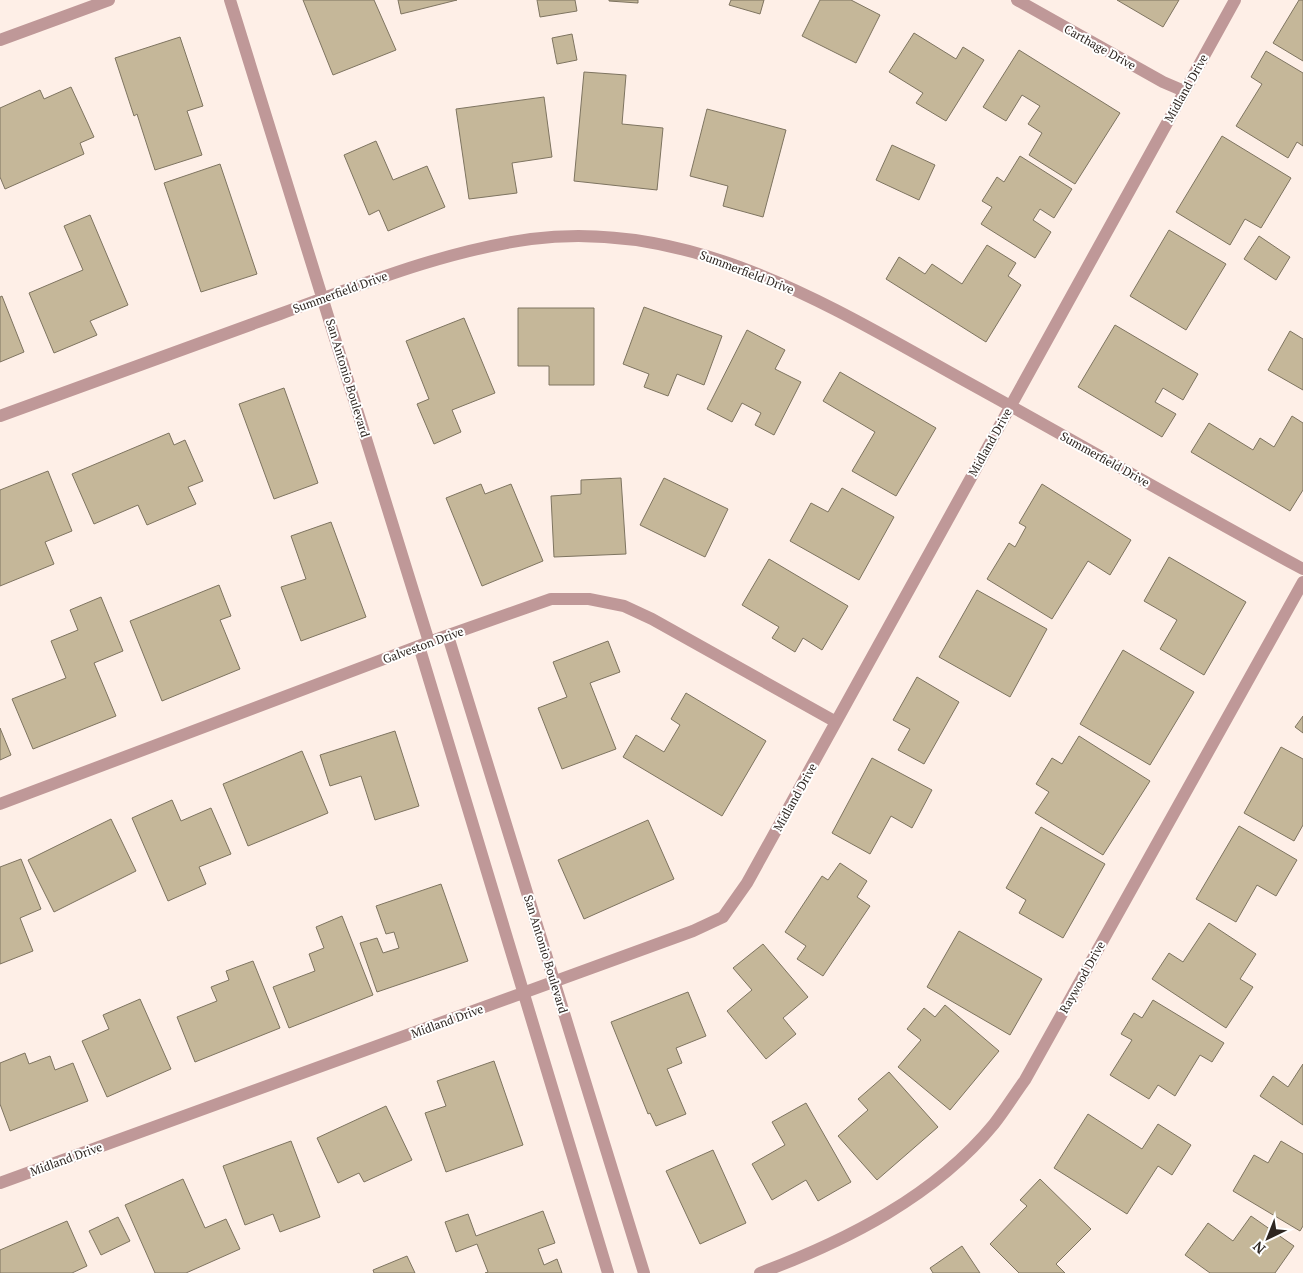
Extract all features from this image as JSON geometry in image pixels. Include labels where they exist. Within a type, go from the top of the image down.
[{"type":"street","points":[[0,40],[109,0]]},
{"type":"street","name":"San Antonio Boulevard","points":[[230,0],[323,298],[524,992],[608,1273]]},
{"type":"street","name":"Carthage Drive","points":[[1017,0],[1163,82],[1184,91]]},
{"type":"street","name":"Midland Drive","points":[[0,1184],[693,931],[722,917],[747,883],[1235,0]]},
{"type":"street","name":"Summerfield Drive","points":[[0,416],[386,275],[473,249],[535,239],[603,237],[665,244],[710,255],[824,302],[1303,569]]},
{"type":"street","name":"Raywood Drive","points":[[760,1273],[801,1258],[887,1215],[953,1166],[994,1124],[1025,1080],[1303,582]]},
{"type":"street","name":"Galveston Drive","points":[[0,804],[424,644],[551,599],[589,599],[624,606],[652,619],[836,722]]},
{"type":"street","name":"San Antonio Boulevard","points":[[448,636],[644,1273]]},
{"type":"building","points":[[303,0],[374,0],[396,50],[333,75]]},
{"type":"building","points":[[398,0],[457,0],[401,14]]},
{"type":"building","points":[[537,0],[575,0],[577,11],[540,17]]},
{"type":"building","points":[[638,0],[638,3],[609,1]]},
{"type":"building","points":[[731,0],[764,0],[760,14],[729,5]]},
{"type":"building","points":[[820,0],[851,0],[880,15],[856,63],[802,36]]},
{"type":"building","points":[[1117,0],[1179,0],[1163,27]]},
{"type":"building","points":[[1299,0],[1303,0],[1303,61],[1273,43]]},
{"type":"building","points":[[914,33],[956,59],[963,47],[984,60],[946,121],[916,103],[923,93],[889,72]]},
{"type":"building","points":[[572,34],[577,60],[557,64],[552,38]]},
{"type":"building","points":[[180,37],[203,106],[187,111],[202,155],[155,170],[137,114],[134,116],[115,58]]},
{"type":"building","points":[[1019,50],[1120,113],[1075,184],[1029,155],[1042,133],[1028,124],[1040,106],[1022,95],[1006,121],[983,107]]},
{"type":"building","points":[[1266,51],[1303,73],[1303,146],[1297,142],[1288,158],[1236,126],[1262,84],[1251,77]]},
{"type":"building","points":[[584,72],[626,75],[622,124],[663,128],[657,190],[574,181]]},
{"type":"building","points":[[71,87],[94,137],[80,143],[84,154],[5,189],[0,177],[0,108],[40,90],[44,99]]},
{"type":"building","points":[[544,97],[552,157],[512,163],[517,193],[469,199],[456,109]]},
{"type":"building","points":[[707,109],[786,130],[763,217],[723,206],[728,186],[690,176]]},
{"type":"building","points":[[1222,136],[1291,178],[1261,228],[1245,219],[1230,245],[1176,212]]},
{"type":"building","points":[[376,141],[393,180],[427,166],[445,207],[388,231],[379,210],[369,215],[344,155]]},
{"type":"building","points":[[892,145],[935,165],[919,200],[876,180]]},
{"type":"building","points":[[1020,156],[1072,189],[1054,218],[1040,209],[1033,220],[1051,232],[1035,258],[981,224],[992,207],[982,201],[997,177],[1004,182]]},
{"type":"building","points":[[220,164],[257,274],[201,292],[164,183]]},
{"type":"building","points":[[90,215],[128,305],[90,321],[97,335],[54,353],[29,293],[83,270],[64,226]]},
{"type":"building","points":[[1169,230],[1226,264],[1186,330],[1130,296]]},
{"type":"building","points":[[1259,236],[1290,257],[1276,280],[1244,259]]},
{"type":"building","points":[[987,245],[1016,263],[1008,276],[1021,285],[986,342],[886,279],[899,257],[925,274],[932,264],[962,284]]},
{"type":"building","points":[[2,296],[24,352],[0,362],[0,297]]},
{"type":"building","points":[[644,307],[722,336],[704,385],[677,374],[668,396],[644,387],[649,374],[623,364]]},
{"type":"building","points":[[518,308],[594,308],[594,385],[549,385],[549,366],[518,366]]},
{"type":"building","points":[[464,318],[495,393],[452,410],[461,432],[434,444],[417,404],[429,399],[406,341]]},
{"type":"building","points":[[1115,325],[1198,374],[1183,400],[1163,388],[1155,402],[1176,414],[1162,437],[1078,387]]},
{"type":"building","points":[[747,330],[785,350],[775,369],[801,382],[774,435],[755,425],[761,413],[742,403],[732,422],[707,409]]},
{"type":"building","points":[[1290,331],[1303,339],[1303,390],[1268,370]]},
{"type":"building","points":[[840,372],[936,428],[896,496],[852,471],[875,432],[823,401]]},
{"type":"building","points":[[284,388],[318,483],[274,499],[239,404]]},
{"type":"building","points":[[1292,416],[1303,423],[1303,490],[1290,511],[1191,452],[1209,423],[1253,450],[1260,438],[1274,447]]},
{"type":"building","points":[[169,433],[174,445],[185,440],[203,481],[188,487],[196,504],[147,525],[138,505],[94,524],[72,474]]},
{"type":"building","points":[[48,471],[72,531],[45,542],[54,564],[0,586],[0,490]]},
{"type":"building","points":[[621,478],[626,554],[554,557],[551,496],[581,494],[581,480]]},
{"type":"building","points":[[664,478],[728,509],[705,557],[640,525]]},
{"type":"building","points":[[481,484],[485,494],[511,484],[543,561],[482,586],[446,498]]},
{"type":"building","points":[[1042,484],[1131,540],[1110,575],[1088,561],[1052,619],[987,579],[1009,543],[1015,547],[1026,527],[1019,523]]},
{"type":"building","points":[[842,488],[894,517],[859,580],[790,541],[811,503],[828,512]]},
{"type":"building","points":[[331,522],[366,617],[301,641],[281,587],[306,579],[291,536]]},
{"type":"building","points":[[1169,557],[1246,602],[1204,675],[1160,649],[1177,620],[1144,601]]},
{"type":"building","points":[[769,559],[848,606],[822,650],[803,638],[795,652],[772,638],[779,627],[742,605]]},
{"type":"building","points":[[219,585],[231,616],[220,620],[240,669],[162,701],[130,621]]},
{"type":"building","points":[[977,590],[1047,629],[1010,697],[939,657]]},
{"type":"building","points":[[101,597],[123,651],[94,663],[116,716],[33,749],[12,699],[66,678],[51,641],[78,630],[70,610]]},
{"type":"building","points":[[608,641],[620,672],[590,683],[616,749],[562,769],[538,708],[567,697],[553,662]]},
{"type":"building","points":[[1123,650],[1194,692],[1150,765],[1080,724]]},
{"type":"building","points":[[917,677],[959,702],[924,764],[898,750],[910,729],[893,720]]},
{"type":"building","points":[[686,693],[766,741],[722,816],[623,757],[636,735],[664,752],[680,725],[671,719]]},
{"type":"building","points":[[1303,716],[1303,733],[1295,727]]},
{"type":"building","points":[[0,728],[11,755],[0,760]]},
{"type":"building","points":[[395,731],[419,806],[375,820],[361,776],[330,786],[320,755]]},
{"type":"building","points":[[1079,736],[1150,781],[1103,855],[1035,813],[1049,792],[1036,784],[1052,758],[1062,764]]},
{"type":"building","points":[[1281,747],[1303,759],[1303,825],[1294,841],[1244,813]]},
{"type":"building","points":[[302,751],[328,813],[248,846],[223,784]]},
{"type":"building","points":[[872,758],[932,790],[912,828],[891,816],[870,854],[832,833]]},
{"type":"building","points":[[172,800],[181,821],[211,808],[231,854],[199,867],[206,884],[168,901],[132,818]]},
{"type":"building","points":[[111,819],[136,871],[54,912],[28,860]]},
{"type":"building","points":[[648,820],[674,879],[584,919],[558,860]]},
{"type":"building","points":[[1239,826],[1297,860],[1276,896],[1257,885],[1236,922],[1196,899]]},
{"type":"building","points":[[1041,827],[1105,864],[1063,938],[1019,913],[1026,900],[1006,888]]},
{"type":"building","points":[[21,859],[41,909],[20,918],[33,951],[0,964],[0,867]]},
{"type":"building","points":[[840,863],[867,881],[857,897],[870,906],[823,976],[797,959],[806,946],[785,932],[822,876],[828,880]]},
{"type":"building","points":[[441,884],[468,961],[377,992],[360,943],[377,938],[383,953],[399,948],[394,932],[386,934],[376,906]]},
{"type":"building","points":[[342,916],[373,995],[289,1028],[273,987],[315,971],[309,954],[324,948],[316,927]]},
{"type":"building","points":[[1209,923],[1256,954],[1240,979],[1253,987],[1226,1028],[1152,979],[1169,953],[1183,962]]},
{"type":"building","points":[[959,931],[1042,979],[1010,1035],[927,987]]},
{"type":"building","points":[[763,944],[808,997],[783,1018],[796,1034],[766,1059],[727,1011],[752,990],[733,968]]},
{"type":"building","points":[[253,961],[280,1028],[195,1062],[177,1017],[217,1001],[211,987],[229,980],[226,971]]},
{"type":"building","points":[[688,992],[706,1036],[676,1048],[682,1063],[667,1069],[686,1114],[656,1126],[650,1113],[648,1114],[611,1022]]},
{"type":"building","points":[[140,999],[171,1069],[107,1097],[82,1041],[109,1029],[103,1015]]},
{"type":"building","points":[[1153,1000],[1224,1043],[1212,1062],[1200,1055],[1175,1096],[1158,1085],[1149,1099],[1110,1075],[1132,1040],[1121,1034],[1134,1013],[1142,1018]]},
{"type":"building","points":[[945,1005],[999,1051],[950,1110],[898,1067],[921,1040],[907,1029],[924,1008],[935,1017]]},
{"type":"building","points":[[25,1053],[29,1064],[50,1056],[55,1070],[73,1063],[88,1101],[10,1131],[0,1104],[0,1063]]},
{"type":"building","points":[[494,1061],[523,1145],[446,1172],[425,1113],[446,1106],[437,1081]]},
{"type":"building","points":[[1303,1064],[1303,1125],[1260,1096],[1273,1076],[1288,1087]]},
{"type":"building","points":[[889,1072],[938,1127],[877,1180],[838,1136],[868,1110],[858,1099]]},
{"type":"building","points":[[806,1103],[851,1182],[818,1201],[806,1180],[772,1200],[752,1164],[785,1145],[772,1122]]},
{"type":"building","points":[[386,1106],[412,1160],[364,1182],[359,1173],[338,1183],[317,1138]]},
{"type":"building","points":[[1088,1114],[1142,1149],[1158,1124],[1191,1145],[1172,1175],[1158,1166],[1127,1214],[1054,1168]]},
{"type":"building","points":[[291,1141],[320,1217],[280,1232],[273,1214],[245,1225],[223,1166]]},
{"type":"building","points":[[1281,1141],[1303,1154],[1303,1226],[1300,1231],[1233,1191],[1254,1155],[1268,1163]]},
{"type":"building","points":[[713,1150],[746,1223],[700,1244],[666,1171]]},
{"type":"building","points":[[183,1179],[205,1228],[226,1219],[240,1249],[186,1273],[155,1273],[125,1205]]},
{"type":"building","points":[[1040,1179],[1091,1229],[1056,1264],[1065,1273],[1019,1273],[990,1244],[1027,1206],[1020,1200]]},
{"type":"building","points":[[543,1211],[555,1243],[538,1249],[544,1265],[557,1259],[562,1273],[485,1273],[488,1272],[477,1244],[456,1252],[445,1222],[468,1214],[476,1236]]},
{"type":"building","points":[[1251,1216],[1294,1246],[1275,1273],[1210,1273],[1185,1255],[1208,1223],[1233,1241]]},
{"type":"building","points":[[118,1217],[130,1241],[101,1255],[89,1231]]},
{"type":"building","points":[[67,1221],[87,1266],[72,1273],[0,1273],[0,1250]]},
{"type":"building","points":[[962,1246],[980,1273],[933,1273],[930,1268]]},
{"type":"building","points":[[407,1256],[415,1273],[374,1273],[373,1270]]}]
